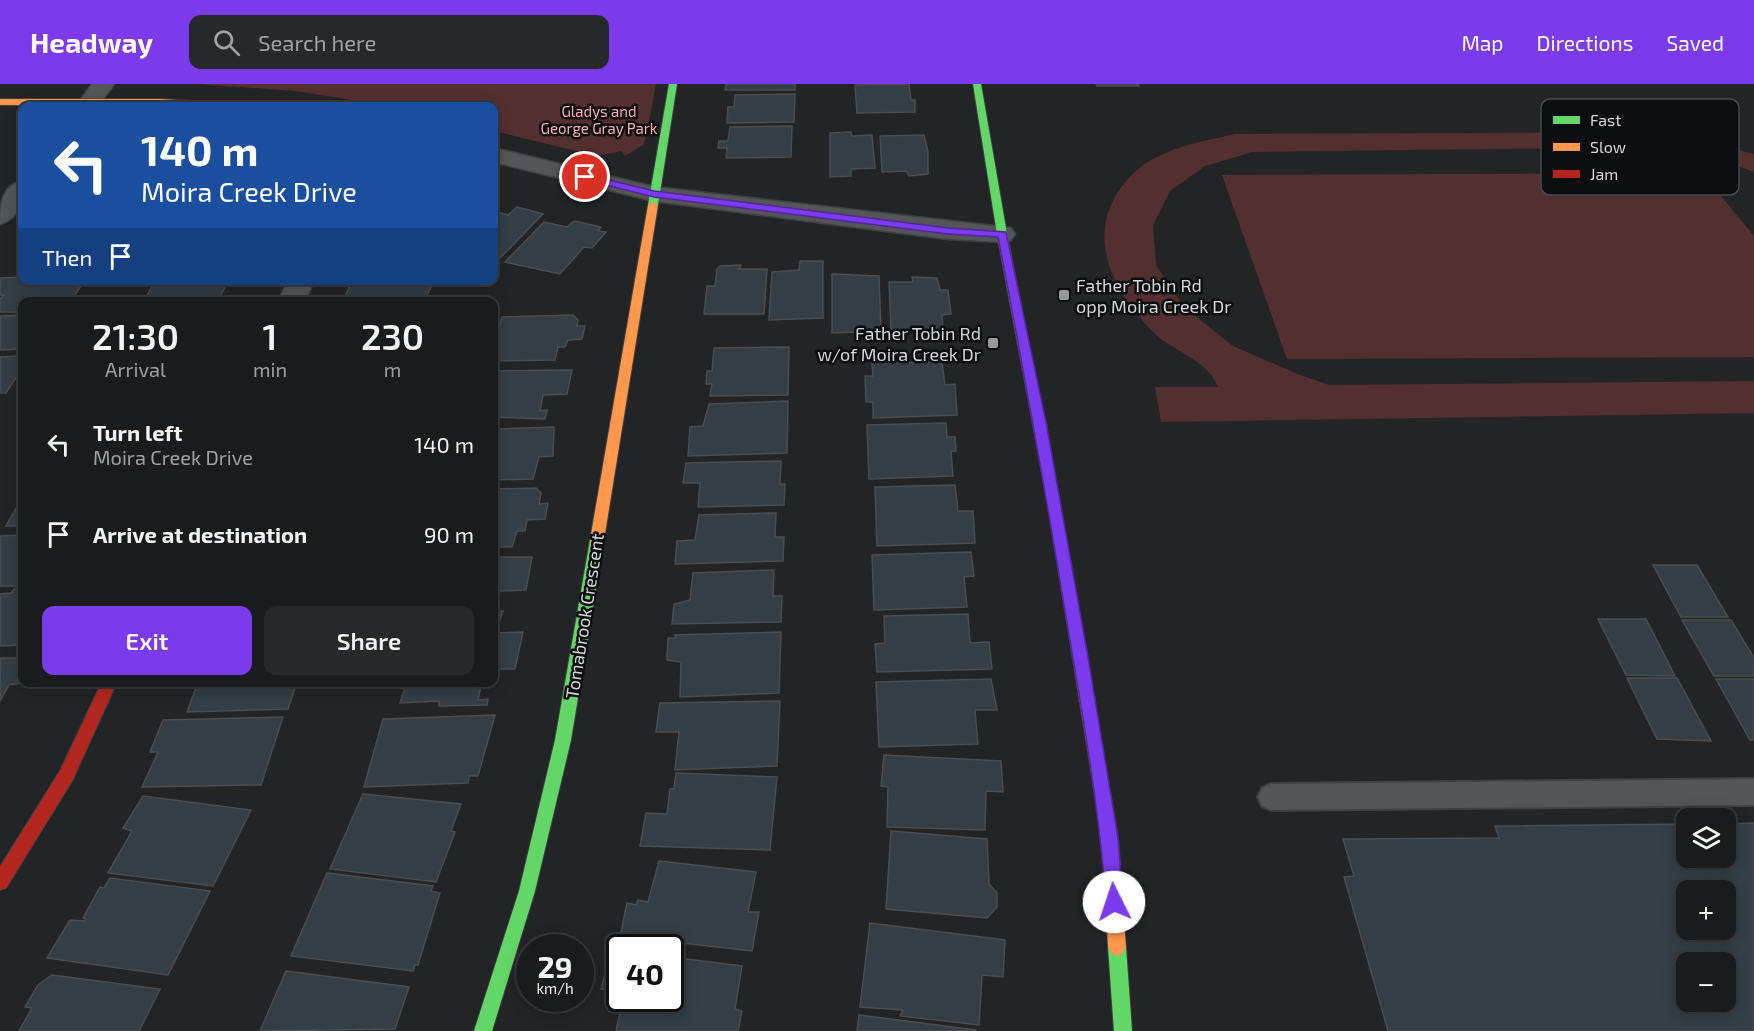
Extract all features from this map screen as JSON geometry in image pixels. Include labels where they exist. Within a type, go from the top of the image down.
[{"type":"street","points":[[90,102],[104,84]]},
{"type":"street","name":"Tomabrook Crescent","points":[[483,1031],[527,891],[563,740],[673,84]]},
{"type":"street","points":[[977,84],[1002,234],[1042,434],[1110,838],[1123,1031]]},
{"type":"street","points":[[0,102],[18,102]]},
{"type":"street","points":[[498,156],[654,194],[936,230],[1002,234]]},
{"type":"street","points":[[0,216],[18,193]]},
{"type":"street","points":[[0,882],[66,776],[108,687]]},
{"type":"lane","points":[[1271,797],[1754,792]]},
{"type":"green space","name":"Gladys and George Gray Park","points":[[195,84],[656,84],[643,145],[625,156],[622,151],[597,156],[498,132],[498,102],[363,102],[296,91]]},
{"type":"green space","points":[[1541,133],[1541,148],[1253,152],[1205,166],[1170,191],[1153,225],[1156,265],[1184,307],[1233,346],[1329,385],[1754,381],[1754,413],[1161,422],[1155,387],[1218,387],[1206,369],[1153,332],[1136,314],[1123,294],[1112,274],[1106,253],[1105,232],[1109,211],[1119,190],[1147,162],[1184,146],[1235,134]]},
{"type":"green space","points":[[1739,150],[1754,154],[1754,172],[1739,167]]},
{"type":"green space","points":[[1541,174],[1541,195],[1720,195],[1754,236],[1754,357],[1287,359],[1222,175]]},
{"type":"building","points":[[726,84],[795,84],[795,90],[725,90]]},
{"type":"building","points":[[909,84],[911,100],[915,100],[915,112],[857,113],[855,85]]},
{"type":"building","points":[[1096,84],[1138,84],[1139,86],[1097,86]]},
{"type":"building","points":[[795,94],[794,122],[727,123],[728,107],[734,107],[735,95]]},
{"type":"building","points":[[792,126],[791,157],[726,158],[727,148],[718,148],[719,141],[728,141],[730,127]]},
{"type":"building","points":[[851,132],[852,136],[872,135],[875,168],[851,169],[851,176],[830,177],[830,133]]},
{"type":"building","points":[[924,135],[928,152],[928,174],[909,176],[906,171],[882,172],[880,136]]},
{"type":"building","points":[[517,207],[543,214],[498,258],[498,212],[508,215]]},
{"type":"building","points":[[574,221],[601,227],[598,231],[606,232],[592,248],[584,247],[560,274],[505,262],[544,222],[567,227]]},
{"type":"building","points":[[800,261],[823,261],[823,318],[769,320],[772,272],[799,270]]},
{"type":"building","points":[[741,265],[739,269],[767,269],[764,314],[704,314],[707,286],[715,286],[717,269],[720,266]]},
{"type":"building","points":[[832,274],[879,276],[881,331],[832,333]]},
{"type":"building","points":[[18,277],[18,285],[82,285],[73,297],[18,297],[18,312],[0,312],[0,299],[4,295],[0,295],[0,278]]},
{"type":"building","points":[[912,277],[937,278],[940,290],[948,290],[951,314],[942,315],[943,329],[891,330],[889,282],[913,282]]},
{"type":"building","points":[[153,285],[226,285],[220,297],[146,297]]},
{"type":"building","points":[[350,285],[432,285],[426,297],[345,297]]},
{"type":"building","points":[[18,315],[18,349],[0,350],[0,316]]},
{"type":"building","points":[[573,315],[578,320],[577,326],[585,326],[582,339],[568,340],[565,347],[558,347],[555,360],[498,361],[498,334],[502,317]]},
{"type":"building","points":[[789,347],[788,395],[710,396],[712,384],[706,384],[707,371],[712,371],[714,348]]},
{"type":"building","points":[[18,356],[18,374],[6,393],[0,393],[0,357]]},
{"type":"building","points":[[942,362],[945,385],[955,384],[957,415],[873,418],[873,402],[866,402],[865,376],[873,376],[872,363]]},
{"type":"building","points":[[572,370],[567,394],[543,395],[540,411],[547,410],[545,419],[498,417],[498,371]]},
{"type":"building","points":[[788,401],[787,453],[688,456],[690,427],[703,426],[709,404]]},
{"type":"building","points":[[946,423],[947,437],[955,437],[956,451],[951,451],[953,476],[869,479],[867,425]]},
{"type":"building","points":[[554,427],[553,456],[539,457],[533,479],[498,480],[498,429]]},
{"type":"building","points":[[781,461],[780,484],[785,484],[784,505],[698,507],[700,483],[683,483],[686,463]]},
{"type":"building","points":[[955,485],[958,511],[973,511],[975,543],[877,546],[875,487]]},
{"type":"building","points":[[536,488],[541,493],[539,504],[548,503],[545,519],[527,520],[525,531],[517,531],[512,547],[498,547],[498,489]]},
{"type":"building","points":[[18,505],[18,526],[6,526]]},
{"type":"building","points":[[776,513],[775,537],[784,537],[783,561],[675,564],[677,541],[695,540],[699,515]]},
{"type":"building","points":[[18,535],[18,586],[0,586],[0,536]]},
{"type":"building","points":[[971,552],[974,576],[964,577],[967,607],[874,610],[872,555]]},
{"type":"building","points":[[498,557],[532,557],[526,590],[500,591],[498,599]]},
{"type":"building","points":[[1653,565],[1697,565],[1728,617],[1681,617]]},
{"type":"building","points":[[774,570],[773,596],[782,596],[781,622],[672,624],[674,604],[690,600],[693,573]]},
{"type":"building","points":[[14,589],[18,589],[18,645],[0,646],[0,594],[11,593]]},
{"type":"building","points":[[503,611],[498,620],[498,612]]},
{"type":"building","points":[[968,614],[970,643],[989,642],[992,669],[877,672],[875,644],[885,643],[884,616]]},
{"type":"building","points":[[1598,619],[1646,619],[1675,676],[1626,675]]},
{"type":"building","points":[[1682,620],[1731,620],[1754,658],[1754,676],[1714,676]]},
{"type":"building","points":[[523,632],[515,669],[498,669],[498,633]]},
{"type":"building","points":[[781,632],[779,693],[680,697],[681,662],[667,660],[668,638],[676,638],[675,635]]},
{"type":"building","points":[[0,658],[18,658],[18,684],[9,685],[0,701]]},
{"type":"building","points":[[1627,678],[1677,678],[1711,741],[1657,739]]},
{"type":"building","points":[[991,679],[997,710],[975,710],[978,744],[879,747],[876,682]]},
{"type":"building","points":[[1716,679],[1754,679],[1754,740],[1750,740]]},
{"type":"building","points":[[196,687],[295,687],[288,709],[187,712]]},
{"type":"building","points":[[481,687],[478,700],[488,699],[487,705],[439,706],[439,701],[400,703],[405,688],[392,688]]},
{"type":"building","points":[[780,701],[777,766],[675,770],[679,732],[656,732],[660,703]]},
{"type":"building","points":[[495,715],[478,776],[469,776],[468,783],[364,787],[383,719]]},
{"type":"building","points":[[283,717],[261,785],[142,787],[158,752],[150,752],[163,720]]},
{"type":"building","points":[[884,755],[1001,761],[1003,792],[986,791],[985,830],[887,827],[888,787],[881,786]]},
{"type":"building","points":[[676,773],[777,777],[770,850],[640,846],[646,813],[667,814],[670,789],[674,789]]},
{"type":"building","points":[[363,794],[461,804],[451,831],[455,832],[436,882],[330,869]]},
{"type":"building","points":[[143,796],[251,810],[213,886],[108,873],[132,831],[123,828]]},
{"type":"building","points":[[1754,823],[1754,1031],[1388,1031],[1344,877],[1354,876],[1343,839],[1499,838],[1495,826],[1676,824],[1676,868],[1736,868],[1736,824]]},
{"type":"building","points":[[891,831],[987,839],[989,884],[997,893],[997,907],[987,918],[886,909]]},
{"type":"building","points":[[659,861],[756,872],[748,912],[759,912],[752,951],[684,943],[684,934],[621,932],[627,903],[636,905],[638,900],[648,902]]},
{"type":"building","points":[[327,873],[433,886],[431,891],[440,893],[418,965],[415,965],[413,971],[291,956]]},
{"type":"building","points":[[110,878],[210,891],[168,975],[47,958],[70,920],[85,921],[86,919],[83,918],[100,887],[104,888]]},
{"type":"building","points":[[870,923],[1005,940],[1003,977],[982,975],[979,1025],[900,1016],[903,1010],[860,1007]]},
{"type":"building","points":[[684,959],[742,966],[735,1009],[742,1011],[738,1031],[616,1031],[620,1012],[684,1012]]},
{"type":"building","points":[[286,971],[409,987],[395,1029],[260,1031]]},
{"type":"building","points":[[606,971],[606,990],[601,989]]},
{"type":"building","points":[[52,975],[160,989],[139,1031],[19,1031],[32,1008],[25,1007],[38,985]]},
{"type":"building","points":[[859,1015],[976,1030],[976,1031],[857,1031]]},
{"type":"traffic: fast","points":[[653,205],[673,84]]},
{"type":"traffic: fast","points":[[977,84],[1002,234],[1052,494]]},
{"type":"traffic: fast","points":[[483,1031],[527,891],[563,740],[597,540]]},
{"type":"traffic: fast","points":[[1117,947],[1123,1031]]},
{"type":"traffic: slow","points":[[0,102],[18,102]]},
{"type":"traffic: slow","points":[[18,102],[160,102]]},
{"type":"traffic: slow","points":[[597,540],[653,205]]},
{"type":"traffic: slow","points":[[1052,494],[1110,838],[1117,947]]},
{"type":"traffic: jam","points":[[0,882],[66,776],[108,687]]},
{"type":"place","name":"Father Tobin Rd opp Moira Creek Dr","points":[[1064,295]]},
{"type":"place","name":"Father Tobin Rd w/of Moira Creek Dr","points":[[993,343]]},
{"type":"route","points":[[585,177],[654,194],[948,231],[1002,234],[1040,422],[1080,657],[1110,838],[1114,902]]}]
